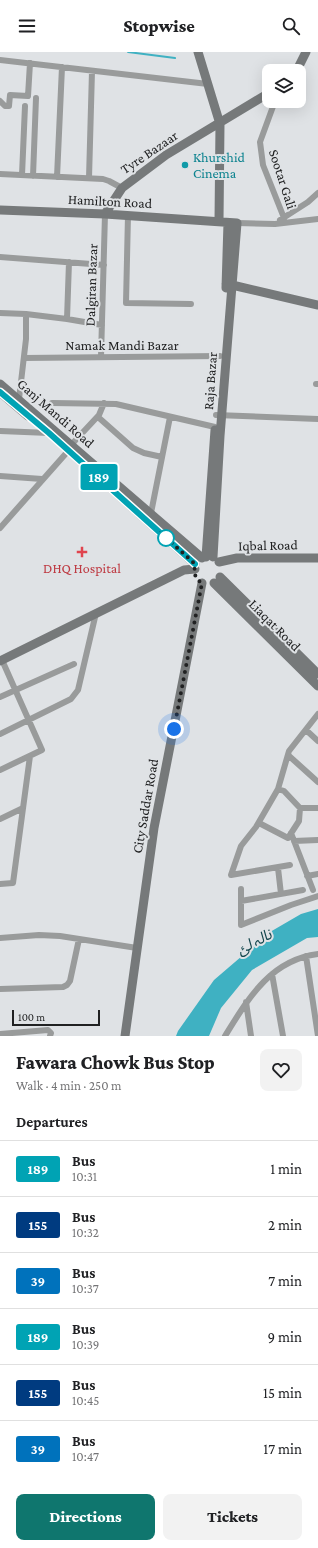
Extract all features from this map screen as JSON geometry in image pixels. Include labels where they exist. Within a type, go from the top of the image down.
[{"type":"main road","name":"Raja Bazar","points":[[198,52],[220,124],[228,223],[229,284],[219,416],[205,561]]},
{"type":"main road","points":[[300,64],[306,52]]},
{"type":"main road","name":"Tyre Bazaar","points":[[105,214],[122,188],[166,155],[262,97]]},
{"type":"main road","name":"Hamilton Road","points":[[0,210],[128,215],[228,223]]},
{"type":"main road","points":[[205,561],[221,566],[217,580],[202,583],[196,577],[205,561],[215,427],[219,416],[220,356],[229,284],[318,305]]},
{"type":"main road","name":"Ganj Mandi Road","points":[[0,384],[19,399],[70,447],[205,561]]},
{"type":"main road","name":"Ganj Mandi Road","points":[[0,392],[49,433],[70,447],[205,561]]},
{"type":"main road","name":"Iqbal Road","points":[[1,661],[205,561],[237,558],[318,558]]},
{"type":"main road","name":"Liaqat Road","points":[[217,580],[318,674]]},
{"type":"main road","name":"Liaqat Road","points":[[217,580],[318,686]]},
{"type":"main road","name":"City Saddar Road","points":[[126,1036],[154,828],[202,583]]},
{"type":"street","points":[[0,60],[208,84]]},
{"type":"street","points":[[0,101],[5,106],[9,106],[10,95],[28,96],[30,63]]},
{"type":"street","points":[[57,177],[62,67]]},
{"type":"street","points":[[89,178],[92,71]]},
{"type":"street","points":[[33,176],[36,98]]},
{"type":"street","points":[[22,176],[25,106]]},
{"type":"street","name":"Sootar Gali","points":[[272,108],[260,142],[264,165],[284,218]]},
{"type":"street","points":[[0,174],[107,180],[122,188]]},
{"type":"street","points":[[275,224],[318,193]]},
{"type":"street","name":"Dalgiran Bazar","points":[[101,357],[105,214]]},
{"type":"street","points":[[128,215],[126,303],[191,304]]},
{"type":"street","points":[[228,223],[275,224],[318,219]]},
{"type":"street","points":[[0,257],[104,265]]},
{"type":"street","points":[[67,319],[69,262]]},
{"type":"street","points":[[0,313],[26,314],[102,325]]},
{"type":"street","points":[[19,399],[24,358],[26,314]]},
{"type":"street","name":"Namak Mandi Bazar","points":[[24,358],[220,356]]},
{"type":"street","points":[[52,403],[116,404],[215,427]]},
{"type":"street","points":[[0,528],[98,417],[104,403]]},
{"type":"street","points":[[219,416],[318,419]]},
{"type":"street","points":[[98,417],[133,448],[144,453],[162,457]]},
{"type":"street","points":[[151,514],[170,417]]},
{"type":"street","points":[[0,431],[49,433]]},
{"type":"street","points":[[0,476],[42,479]]},
{"type":"street","points":[[0,734],[76,695],[96,614]]},
{"type":"street","points":[[0,770],[42,750],[1,661]]},
{"type":"street","points":[[0,697],[74,664]]},
{"type":"street","points":[[290,866],[231,875],[241,846],[259,823],[278,789],[289,751],[318,714]]},
{"type":"street","points":[[306,730],[318,741]]},
{"type":"street","points":[[288,755],[318,782]]},
{"type":"street","points":[[0,884],[13,883],[30,756]]},
{"type":"street","points":[[278,789],[284,791],[300,808],[318,808]]},
{"type":"street","points":[[0,819],[23,808]]},
{"type":"street","points":[[259,823],[288,838],[299,821],[300,808]]},
{"type":"street","points":[[291,833],[313,890]]},
{"type":"street","points":[[294,841],[318,840]]},
{"type":"street","points":[[278,868],[281,894]]},
{"type":"street","points":[[308,876],[318,874]]},
{"type":"street","points":[[242,889],[241,925],[318,896]]},
{"type":"street","points":[[241,901],[303,890]]},
{"type":"street","points":[[0,938],[39,935],[60,936],[137,948]]},
{"type":"street","points":[[0,989],[62,987],[67,985],[70,981],[79,939]]},
{"type":"street","points":[[225,1036],[246,1002],[263,981],[285,966],[306,956],[318,954]]},
{"type":"street","points":[[306,956],[316,1013],[318,1036]]},
{"type":"street","points":[[272,974],[283,1036]]},
{"type":"street","points":[[246,1002],[252,1036]]},
{"type":"street","points":[[0,1034],[48,1030],[51,1033],[50,1036]]},
{"type":"water","points":[[318,909],[318,937],[307,938],[252,970],[221,1008],[209,1036],[176,1036],[214,980],[270,932],[301,914]]},
{"type":"waterway","points":[[128,52],[175,58]]},
{"type":"bus line","name":"189","points":[[0,392],[49,433],[195,564]]},
{"type":"place","name":"Khurshid Cinema","points":[[185,165]]},
{"type":"place","name":"DHQ Hospital","points":[[82,552]]},
{"type":"route","points":[[166,538],[161,533],[195,564],[194,573],[202,583],[174,729]]},
{"type":"water label","name":"نالہ لئ","points":[[254,942]]}]
